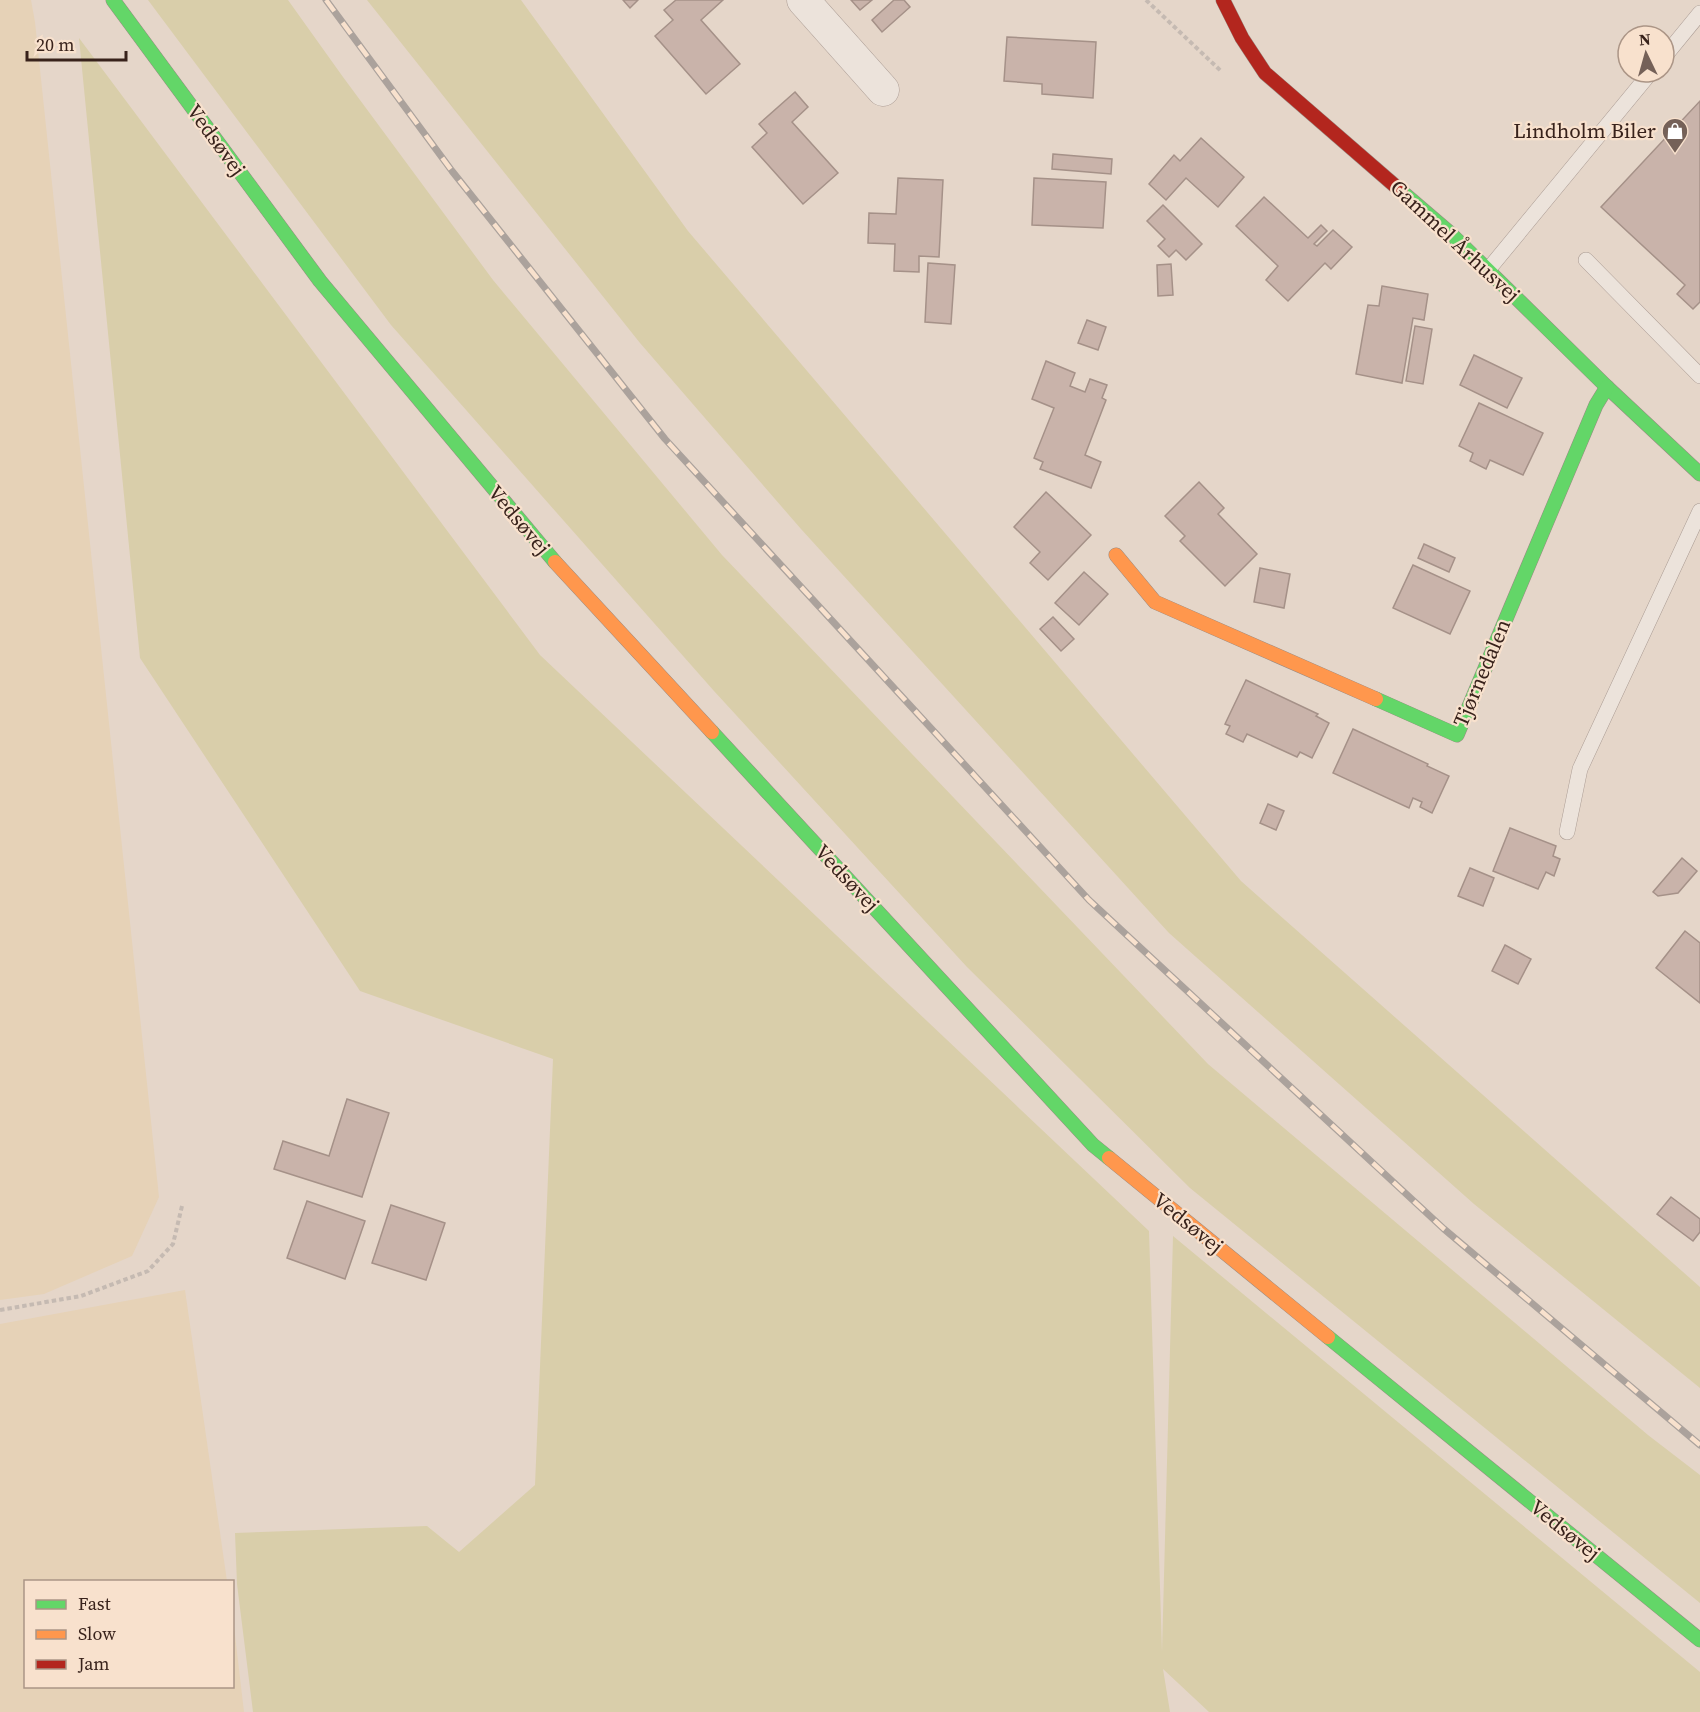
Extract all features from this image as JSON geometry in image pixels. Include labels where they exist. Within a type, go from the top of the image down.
[{"type":"street","name":"Vedsøvej","points":[[113,0],[320,281],[546,552],[1093,1145],[1700,1640]]},
{"type":"street","points":[[803,0],[883,90]]},
{"type":"street","name":"Gammel Århusvej","points":[[1223,0],[1234,26],[1265,73],[1450,233],[1606,387],[1700,474]]},
{"type":"street","name":"Tjørnedalen","points":[[1116,555],[1155,602],[1457,735],[1596,405],[1606,387]]},
{"type":"lane","points":[[1676,42],[1700,13]]},
{"type":"lane","points":[[1488,270],[1641,84]]},
{"type":"lane","points":[[1586,260],[1700,376]]},
{"type":"lane","points":[[1567,832],[1580,769],[1700,511]]},
{"type":"path","points":[[0,1310],[81,1296],[148,1271],[173,1244],[182,1206]]},
{"type":"shaded area","points":[[0,0],[31,0],[35,22],[159,1197],[132,1256],[44,1294],[0,1300]]},
{"type":"shaded area","points":[[148,0],[288,0],[493,280],[722,555],[1208,1064],[1648,1435],[1700,1475],[1700,1603],[1190,1188],[967,967],[714,691],[391,325]]},
{"type":"shaded area","points":[[367,0],[521,0],[688,231],[1241,881],[1700,1287],[1700,1388],[1474,1204],[1169,933],[801,529],[640,343]]},
{"type":"shaded area","points":[[79,38],[540,655],[1149,1231],[1162,1652],[1173,1236],[1700,1672],[1700,1712],[1209,1712],[1163,1669],[1170,1712],[253,1712],[237,1584],[235,1533],[427,1526],[459,1552],[535,1485],[553,1059],[360,991],[140,658]]},
{"type":"shaded area","points":[[185,1290],[227,1580],[24,1580],[24,1688],[234,1688],[234,1627],[244,1712],[0,1712],[0,1324]]},
{"type":"building","points":[[623,0],[638,0],[630,8]]},
{"type":"building","points":[[676,0],[723,0],[701,20],[740,64],[706,94],[655,36],[673,20],[664,10]]},
{"type":"building","points":[[851,0],[872,0],[860,10]]},
{"type":"building","points":[[894,0],[904,0],[910,7],[882,32],[872,20]]},
{"type":"building","points":[[1007,37],[1096,42],[1093,98],[1042,94],[1042,84],[1004,81]]},
{"type":"building","points":[[795,92],[808,107],[792,122],[838,173],[803,204],[752,147],[767,133],[759,124]]},
{"type":"building","name":"Lindholm Biler","points":[[1700,101],[1700,302],[1693,309],[1677,294],[1685,285],[1601,207]]},
{"type":"building","points":[[1201,138],[1244,177],[1218,207],[1186,178],[1166,200],[1149,184],[1174,155],[1180,161]]},
{"type":"building","points":[[1053,154],[1112,159],[1111,174],[1052,169]]},
{"type":"building","points":[[898,178],[943,180],[939,257],[919,256],[919,272],[894,271],[895,244],[868,243],[869,213],[896,214]]},
{"type":"building","points":[[1034,178],[1106,182],[1103,228],[1032,225]]},
{"type":"building","points":[[1264,197],[1308,238],[1321,225],[1327,231],[1314,244],[1317,246],[1333,230],[1352,247],[1331,269],[1325,263],[1288,301],[1266,280],[1278,266],[1236,226]]},
{"type":"building","points":[[1163,205],[1202,244],[1186,260],[1176,250],[1169,257],[1158,246],[1165,239],[1147,221]]},
{"type":"building","points":[[928,263],[955,265],[951,324],[925,322]]},
{"type":"building","points":[[1171,264],[1173,295],[1158,296],[1157,265]]},
{"type":"building","points":[[1382,286],[1428,294],[1424,320],[1413,318],[1402,383],[1356,374],[1368,305],[1379,306]]},
{"type":"building","points":[[1087,320],[1106,327],[1098,350],[1078,343]]},
{"type":"building","points":[[1415,326],[1432,329],[1423,384],[1406,381]]},
{"type":"building","points":[[1474,355],[1522,378],[1507,408],[1460,385]]},
{"type":"building","points":[[1046,361],[1075,373],[1070,386],[1085,392],[1090,379],[1107,385],[1102,398],[1106,400],[1085,455],[1101,462],[1091,488],[1040,469],[1043,462],[1034,458],[1054,408],[1032,399]]},
{"type":"building","points":[[1479,403],[1543,433],[1523,475],[1490,460],[1486,469],[1470,461],[1473,453],[1459,446]]},
{"type":"building","points":[[1199,482],[1224,508],[1218,514],[1257,554],[1225,586],[1180,541],[1185,536],[1165,516]]},
{"type":"building","points":[[1046,492],[1091,535],[1048,580],[1030,563],[1040,552],[1014,527]]},
{"type":"building","points":[[1424,544],[1455,558],[1449,572],[1418,558]]},
{"type":"building","points":[[1413,565],[1470,591],[1450,634],[1393,608]]},
{"type":"building","points":[[1260,568],[1290,574],[1284,608],[1254,602]]},
{"type":"building","points":[[1084,572],[1108,594],[1079,625],[1055,603]]},
{"type":"building","points":[[1053,617],[1074,639],[1061,651],[1040,629]]},
{"type":"building","points":[[1246,680],[1318,714],[1316,716],[1329,723],[1312,758],[1300,752],[1297,757],[1247,734],[1243,742],[1226,734],[1230,726],[1225,724]]},
{"type":"building","points":[[1353,729],[1449,776],[1432,813],[1420,807],[1422,802],[1413,798],[1409,808],[1333,773]]},
{"type":"building","points":[[1268,804],[1284,811],[1276,830],[1260,823]]},
{"type":"building","points":[[1510,828],[1556,846],[1553,856],[1560,859],[1554,876],[1546,872],[1538,889],[1493,871]]},
{"type":"building","points":[[1682,858],[1697,871],[1678,893],[1658,896],[1653,892]]},
{"type":"building","points":[[1470,868],[1494,878],[1483,906],[1458,896]]},
{"type":"building","points":[[1685,931],[1700,943],[1700,1003],[1656,968]]},
{"type":"building","points":[[1505,945],[1531,959],[1518,984],[1492,971]]},
{"type":"building","points":[[347,1099],[389,1113],[362,1197],[274,1169],[283,1141],[329,1156]]},
{"type":"building","points":[[1671,1197],[1700,1219],[1700,1232],[1693,1241],[1657,1214]]},
{"type":"building","points":[[307,1201],[365,1221],[345,1279],[287,1258]]},
{"type":"building","points":[[391,1205],[445,1223],[426,1280],[372,1263]]},
{"type":"railway","points":[[326,0],[452,171],[665,439],[1089,900],[1444,1229],[1700,1445]]},
{"type":"traffic: fast","points":[[113,0],[320,281],[555,562]]},
{"type":"traffic: fast","points":[[1401,191],[1450,233],[1607,387],[1700,474]]},
{"type":"traffic: fast","points":[[1376,699],[1457,735],[1596,405],[1607,387]]},
{"type":"traffic: fast","points":[[712,732],[1093,1145],[1109,1158]]},
{"type":"traffic: fast","points":[[1328,1337],[1700,1640]]},
{"type":"traffic: slow","points":[[1116,555],[1155,602],[1376,699]]},
{"type":"traffic: slow","points":[[555,562],[712,732]]},
{"type":"traffic: slow","points":[[1109,1158],[1328,1337]]},
{"type":"traffic: jam","points":[[1223,0],[1242,38],[1265,73],[1401,191]]},
{"type":"place","name":"Lindholm Biler","points":[[1675,154]]}]
